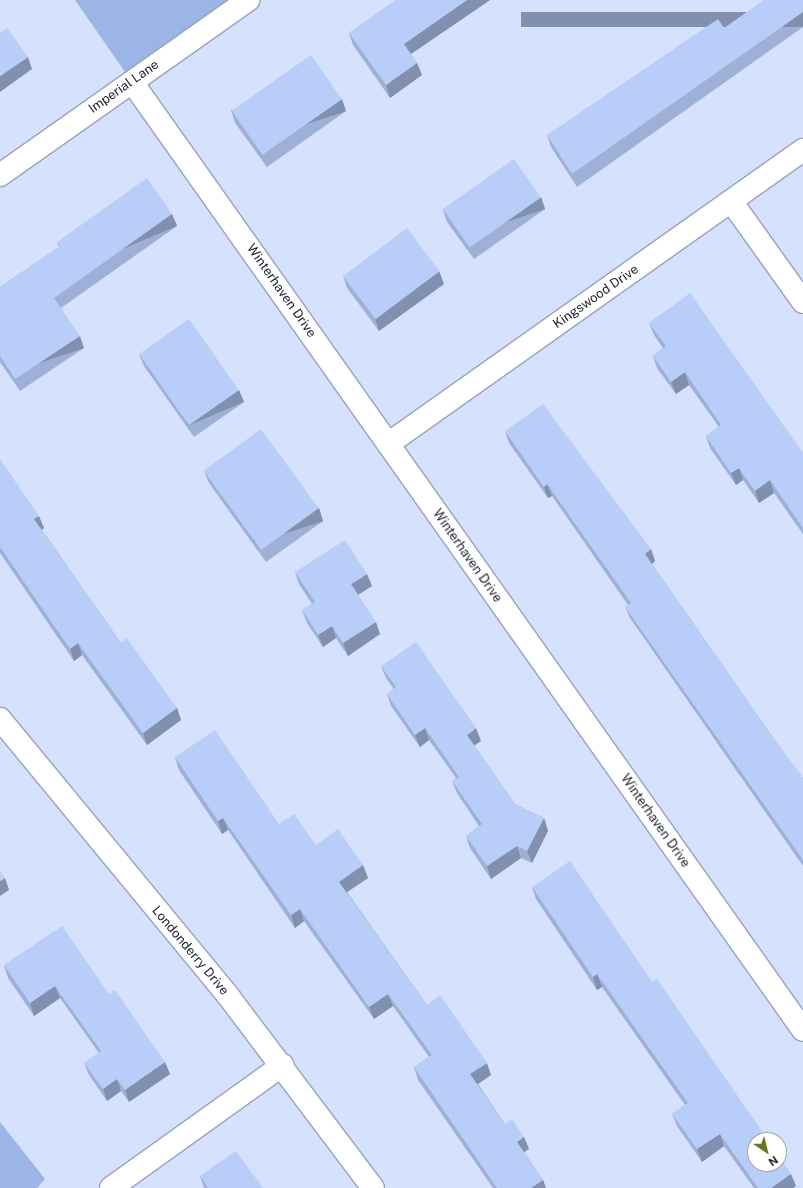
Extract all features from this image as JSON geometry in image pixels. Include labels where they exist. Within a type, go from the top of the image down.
[{"type":"street","name":"Imperial Lane","points":[[0,175],[248,0]]},
{"type":"street","name":"Winterhaven Drive","points":[[132,82],[803,1030]]},
{"type":"street","name":"Kingswood Drive","points":[[388,444],[803,150]]},
{"type":"street","points":[[731,201],[803,302]]},
{"type":"street","name":"Londonderry Drive","points":[[0,719],[283,1065],[373,1188]]},
{"type":"street","points":[[111,1188],[283,1065]]},
{"type":"shaded area","points":[[75,0],[248,0],[132,82]]},
{"type":"shaded area","points":[[0,1122],[45,1179],[37,1188],[0,1188]]},
{"type":"building","points":[[396,0],[467,0],[404,44],[417,63],[386,85],[349,33]]},
{"type":"building","points":[[764,0],[803,0],[803,12],[572,174],[547,135],[718,19],[724,28]]},
{"type":"building","points":[[7,28],[28,57],[0,76],[0,33]]},
{"type":"building","points":[[311,55],[342,99],[263,155],[232,111]]},
{"type":"building","points":[[514,159],[541,198],[470,247],[443,209]]},
{"type":"building","points":[[147,178],[172,214],[54,298],[80,336],[15,379],[0,356],[0,287],[60,246],[57,242]]},
{"type":"building","points":[[407,228],[439,271],[376,319],[343,276]]},
{"type":"building","points":[[690,293],[803,453],[803,528],[770,480],[755,491],[739,468],[731,473],[706,436],[721,425],[685,372],[671,382],[653,356],[666,346],[649,323]]},
{"type":"building","points":[[189,319],[239,390],[189,425],[139,354]]},
{"type":"building","points":[[543,404],[651,549],[645,554],[803,778],[803,860],[625,607],[631,603],[547,484],[544,487],[505,431]]},
{"type":"building","points":[[261,429],[319,508],[261,550],[204,471]]},
{"type":"building","points":[[0,459],[39,516],[34,519],[121,643],[127,638],[177,708],[143,733],[78,643],[70,649],[0,547]]},
{"type":"building","points":[[345,540],[367,574],[351,584],[376,622],[343,643],[332,626],[318,635],[302,610],[315,602],[295,572]]},
{"type":"building","points":[[416,642],[476,728],[467,735],[515,804],[544,818],[527,851],[517,846],[487,866],[466,836],[482,824],[452,781],[459,777],[425,728],[415,735],[387,694],[396,687],[381,666]]},
{"type":"building","points":[[215,730],[279,824],[294,814],[316,845],[338,829],[363,865],[339,882],[427,1005],[440,995],[487,1063],[470,1074],[505,1124],[512,1119],[524,1137],[517,1142],[543,1180],[531,1188],[497,1188],[414,1067],[432,1055],[388,994],[369,1007],[300,909],[291,915],[223,818],[218,821],[175,757]]},
{"type":"building","points":[[570,861],[652,982],[657,979],[762,1132],[747,1132],[747,1172],[787,1172],[787,1168],[791,1174],[771,1188],[758,1188],[720,1134],[697,1149],[672,1114],[688,1103],[597,974],[593,977],[532,887]]},
{"type":"building","points":[[0,871],[5,878],[0,881]]},
{"type":"building","points":[[62,926],[109,994],[115,990],[165,1062],[125,1090],[117,1079],[103,1089],[84,1063],[101,1051],[55,986],[30,1003],[4,965]]},
{"type":"building","points":[[236,1151],[263,1188],[208,1188],[200,1176]]}]
